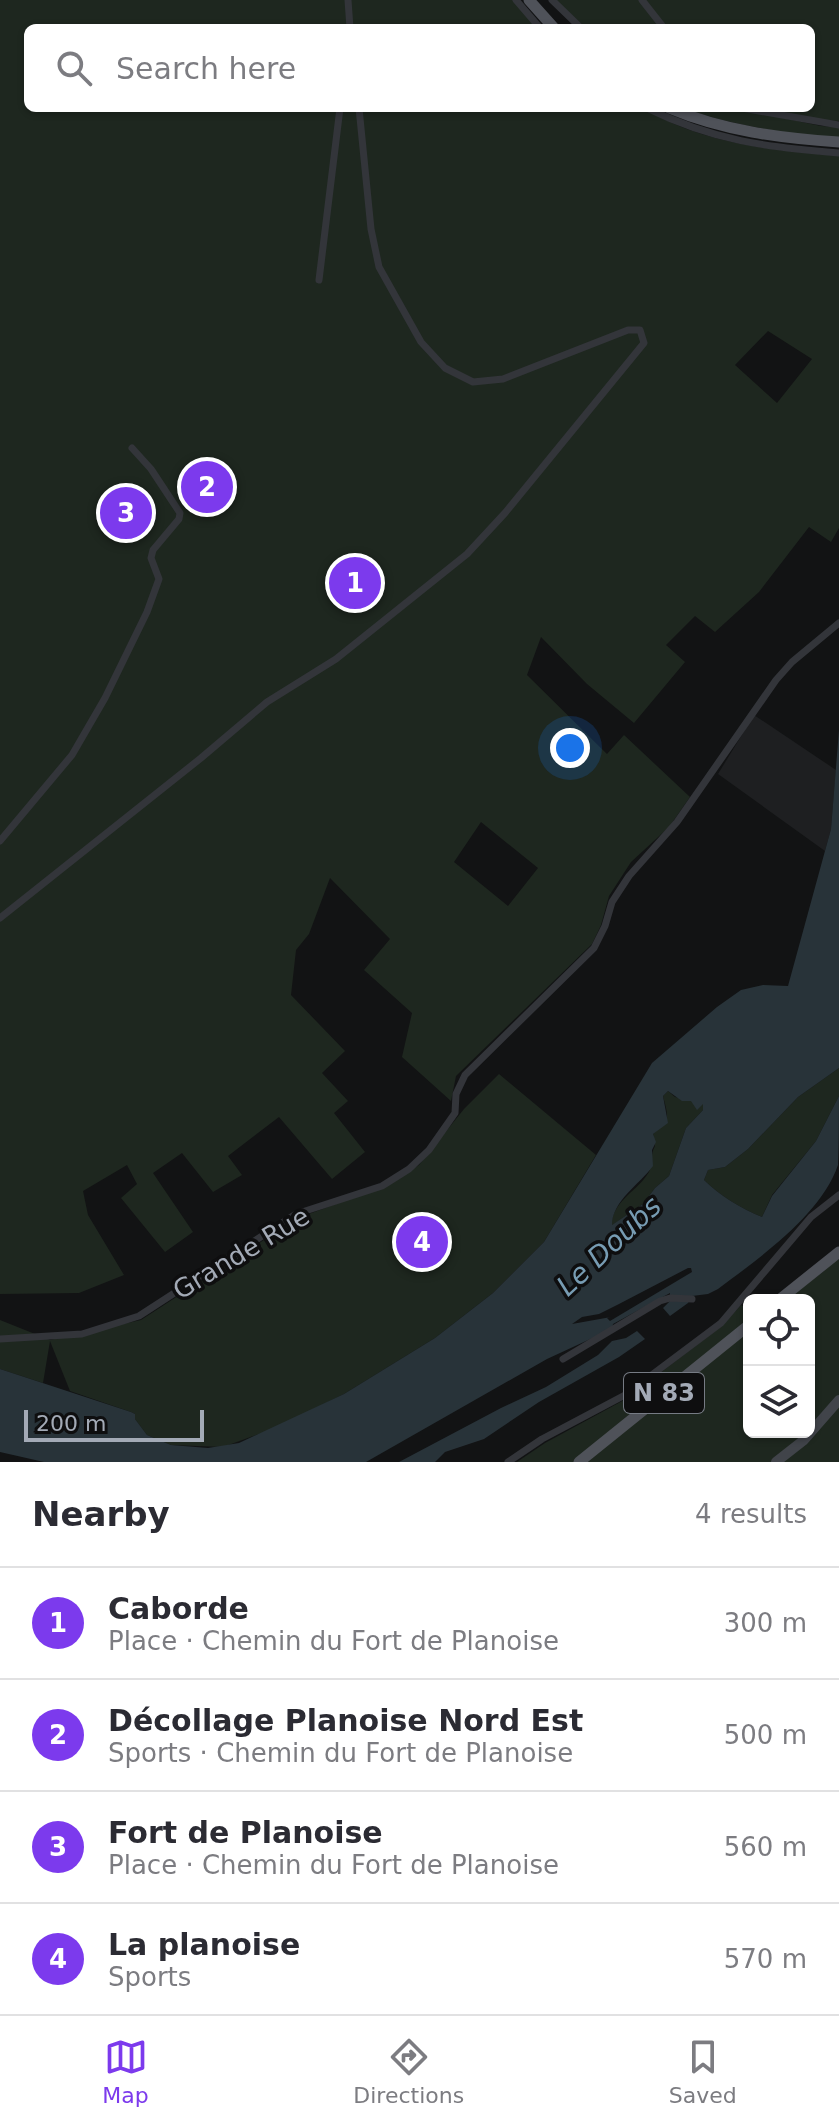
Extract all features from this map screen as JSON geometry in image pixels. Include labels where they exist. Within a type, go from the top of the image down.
[{"type":"main road","points":[[529,0],[550,24]]},
{"type":"main road","points":[[680,112],[745,132],[839,142]]},
{"type":"main road","points":[[786,1294],[839,1252]]},
{"type":"main road","name":"N 83","points":[[579,1462],[743,1330]]},
{"type":"street","points":[[348,0],[350,24]]},
{"type":"street","points":[[516,0],[537,24]]},
{"type":"street","points":[[552,0],[577,24]]},
{"type":"street","points":[[642,0],[661,24]]},
{"type":"street","points":[[319,280],[340,112]]},
{"type":"street","points":[[0,918],[267,702],[347,651],[467,554],[495,525],[644,343],[640,330],[628,330],[503,379],[473,382],[445,368],[421,342],[379,267],[371,229],[359,112]]},
{"type":"street","points":[[655,112],[723,139],[839,153]]},
{"type":"street","points":[[761,112],[839,125]]},
{"type":"street","points":[[0,841],[72,755],[105,698],[147,612],[159,579],[151,558],[153,550],[179,519],[180,513],[151,469],[132,448]]},
{"type":"street","name":"Grande Rue","points":[[0,1339],[82,1334],[139,1316],[296,1214],[382,1186],[409,1169],[429,1150],[455,1113],[456,1094],[465,1075],[594,948],[612,902],[629,876],[677,822],[776,680],[792,662],[839,623]]},
{"type":"street","points":[[508,1462],[542,1439],[625,1395],[721,1323],[802,1230],[827,1203],[839,1195]]},
{"type":"street","points":[[563,1359],[660,1301],[692,1299]]},
{"type":"street","points":[[776,1462],[804,1440],[839,1400]]},
{"type":"shaded area","points":[[0,0],[514,0],[535,24],[24,24],[24,112],[651,112],[689,130],[738,143],[839,156],[839,528],[831,542],[809,527],[759,592],[715,632],[695,616],[666,645],[685,662],[634,723],[587,684],[541,637],[527,675],[607,754],[624,735],[690,797],[669,827],[631,862],[609,896],[592,944],[456,1076],[451,1101],[402,1057],[412,1013],[364,970],[390,939],[330,878],[309,934],[296,950],[291,995],[345,1051],[322,1073],[348,1101],[334,1113],[365,1152],[332,1179],[279,1117],[228,1156],[242,1175],[213,1192],[182,1153],[153,1173],[193,1232],[165,1252],[121,1198],[137,1184],[127,1165],[83,1191],[88,1215],[124,1275],[79,1293],[0,1294]],"holes":[[[768,331],[812,359],[777,403],[735,365]],[[481,822],[538,868],[508,906],[454,862]]]},
{"type":"shaded area","points":[[556,0],[839,0],[839,121],[776,112],[815,112],[815,24],[582,24]]},
{"type":"shaded area","points":[[695,112],[753,112],[839,127],[839,138],[759,128]]},
{"type":"shaded area","points":[[754,715],[836,770],[831,829],[825,851],[718,774]]},
{"type":"shaded area","points":[[839,1068],[839,1096],[816,1141],[772,1195],[762,1217],[731,1201],[704,1180],[708,1170],[725,1167],[748,1149],[798,1097]]},
{"type":"shaded area","points":[[499,1074],[596,1155],[544,1242],[493,1293],[435,1338],[344,1394],[273,1429],[223,1447],[171,1445],[147,1435],[135,1419],[135,1414],[70,1391],[50,1341],[43,1383],[0,1369],[0,1320],[50,1340],[141,1320],[298,1218],[385,1186],[419,1165],[464,1109]]},
{"type":"shaded area","points":[[668,1091],[675,1097],[703,1103],[703,1110],[686,1128],[669,1176],[643,1204],[611,1226],[616,1209],[650,1169],[655,1146],[653,1134],[667,1118],[663,1096]]},
{"type":"shaded area","points":[[839,1252],[839,1462],[517,1462],[545,1443],[626,1399],[723,1325],[741,1305],[743,1438],[815,1438],[815,1294],[794,1294],[824,1271]]},
{"type":"water","name":"Le Doubs","points":[[839,730],[839,1068],[798,1097],[748,1149],[725,1167],[708,1170],[704,1180],[731,1201],[762,1217],[772,1196],[816,1141],[839,1096],[838,1165],[830,1183],[803,1218],[769,1250],[718,1289],[692,1296],[688,1303],[670,1316],[663,1308],[670,1301],[670,1293],[613,1324],[612,1329],[547,1359],[366,1462],[44,1462],[0,1452],[0,1369],[131,1412],[147,1435],[171,1445],[208,1448],[239,1443],[344,1394],[435,1338],[493,1293],[544,1242],[652,1063],[741,990],[763,985],[788,986],[831,829]],"holes":[[[668,1091],[682,1101],[691,1101],[697,1110],[703,1104],[703,1110],[686,1128],[669,1176],[643,1204],[612,1225],[617,1208],[653,1166],[652,1150],[656,1142],[653,1134],[668,1123],[663,1096]],[[688,1268],[692,1272],[610,1321],[607,1318],[611,1317],[572,1324],[582,1317],[599,1314]]]},
{"type":"water","points":[[637,1331],[645,1339],[539,1402],[484,1439],[445,1452],[435,1462],[399,1462],[546,1387],[598,1355],[612,1341],[626,1338]]},
{"type":"place","name":"Décollage Planoise Nord Est","points":[[207,487]]},
{"type":"place","name":"Fort de Planoise","points":[[126,513]]},
{"type":"place","name":"Caborde","points":[[355,583]]},
{"type":"place","name":"La planoise","points":[[422,1242]]}]
